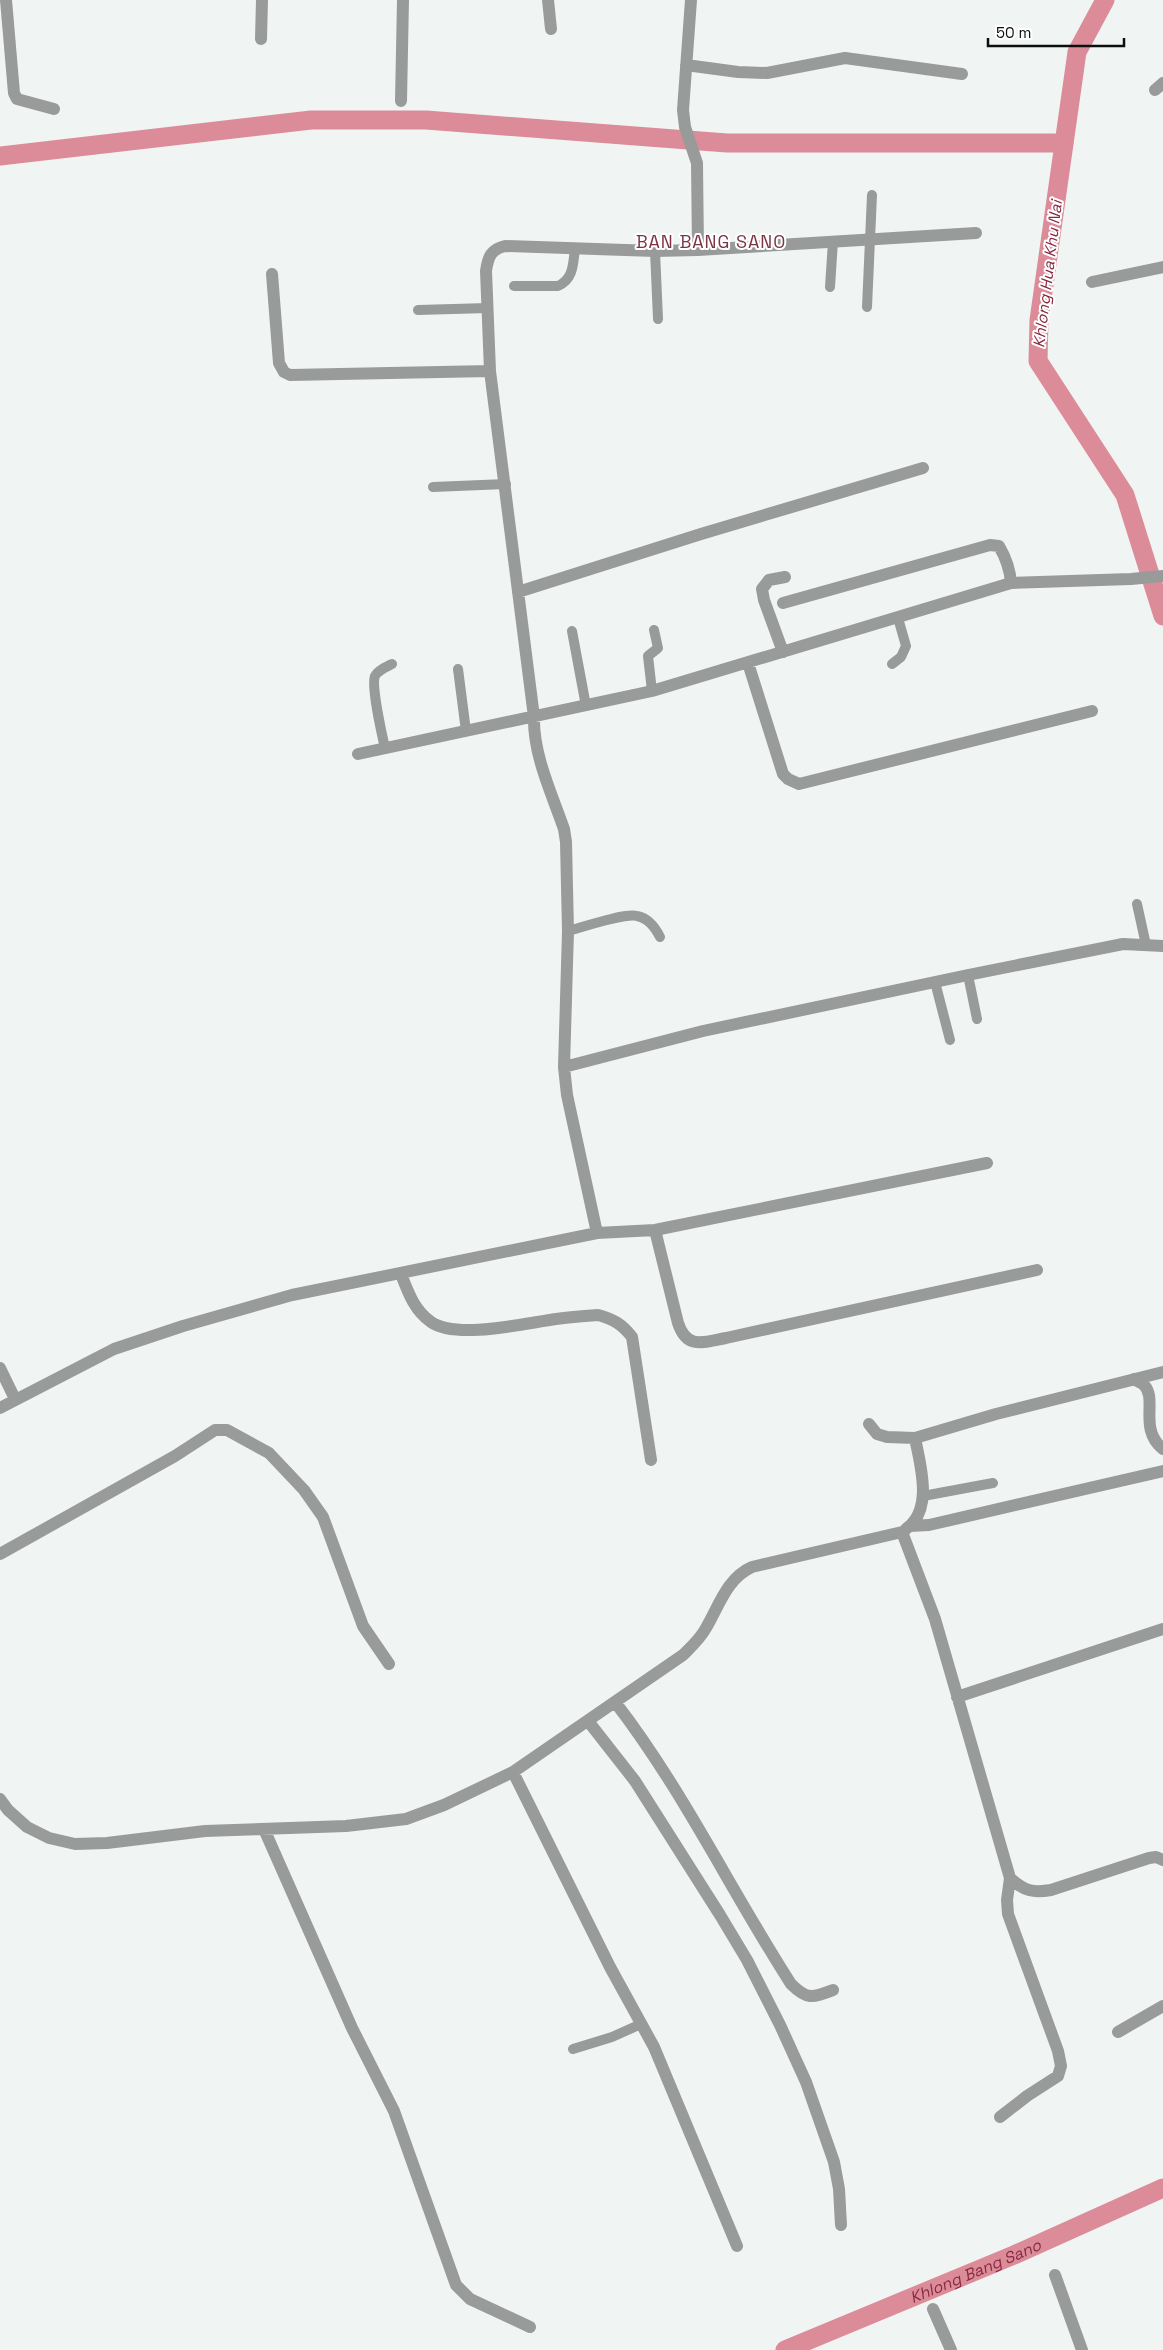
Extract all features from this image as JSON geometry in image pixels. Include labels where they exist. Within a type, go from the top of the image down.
[{"type":"street","points":[[6,0],[14,93],[17,99],[54,109]]},
{"type":"street","points":[[261,39],[262,0]]},
{"type":"street","points":[[401,101],[403,0]]},
{"type":"street","points":[[548,0],[551,29]]},
{"type":"street","points":[[690,0],[683,110],[685,127],[697,163],[698,250]]},
{"type":"street","points":[[686,65],[738,72],[767,73],[845,58],[962,74]]},
{"type":"street","points":[[596,1233],[564,1067],[568,931],[564,829],[536,746],[506,484],[490,371],[486,271],[488,257],[493,251],[506,246],[655,251],[698,250],[976,233]]},
{"type":"street","points":[[1092,282],[1163,267]]},
{"type":"street","points":[[272,274],[279,363],[284,372],[290,375],[490,371]]},
{"type":"street","points":[[518,592],[701,534],[923,468]]},
{"type":"street","points":[[783,603],[990,545],[999,546],[1005,556],[1010,570],[1011,583]]},
{"type":"street","points":[[358,754],[652,691],[1011,583],[1163,576]]},
{"type":"street","points":[[783,652],[764,600],[762,589],[764,583],[769,580],[785,577]]},
{"type":"street","points":[[748,663],[784,774],[788,779],[799,784],[1092,711]]},
{"type":"street","points":[[564,1067],[703,1031],[968,974],[1123,944],[1163,946]]},
{"type":"street","points":[[0,1408],[114,1349],[183,1326],[292,1296],[596,1233],[655,1230],[987,1163]]},
{"type":"street","points":[[655,1230],[680,1329],[682,1335],[690,1341],[706,1342],[726,1338],[1037,1270]]},
{"type":"street","points":[[402,1274],[411,1301],[419,1311],[432,1323],[453,1329],[483,1330],[598,1315],[613,1319],[619,1323],[632,1337],[651,1460]]},
{"type":"street","points":[[0,1368],[15,1399]]},
{"type":"street","points":[[869,1424],[877,1434],[915,1438],[996,1414],[1163,1372]]},
{"type":"street","points":[[1134,1379],[1146,1386],[1149,1394],[1151,1436],[1163,1449]]},
{"type":"street","points":[[0,1554],[175,1456],[215,1430],[227,1430],[269,1453],[304,1490],[323,1517],[363,1626],[389,1664]]},
{"type":"street","points":[[906,1529],[919,1512],[923,1496],[921,1469],[915,1438]]},
{"type":"street","points":[[0,1799],[8,1810],[27,1827],[50,1838],[75,1844],[107,1843],[205,1831],[346,1826],[406,1819],[444,1805],[513,1772],[683,1654],[696,1643],[734,1580],[741,1572],[752,1567],[906,1529],[1163,1471]]},
{"type":"street","points":[[906,1529],[935,1619],[1010,1878],[1007,1900],[1008,1914],[1058,2050],[1060,2066],[1058,2076],[1027,2096],[1000,2117]]},
{"type":"street","points":[[957,1697],[1163,1629]]},
{"type":"street","points":[[615,1702],[636,1730],[682,1802],[790,1984],[801,1995],[808,1997],[833,1990]]},
{"type":"street","points":[[588,1721],[635,1781],[720,1915],[747,1960],[780,2025],[806,2082],[834,2162],[839,2189],[841,2225]]},
{"type":"street","points":[[513,1772],[610,1967],[654,2047],[737,2246]]},
{"type":"street","points":[[264,1829],[352,2028],[394,2111],[456,2285],[470,2299],[530,2327]]},
{"type":"street","points":[[1010,1878],[1027,1891],[1037,1892],[1051,1890],[1149,1858],[1156,1857],[1163,1860]]},
{"type":"street","points":[[1118,2032],[1163,2006]]},
{"type":"street","points":[[1055,2275],[1082,2350]]},
{"type":"street","points":[[933,2309],[951,2350]]},
{"type":"lane","points":[[867,306],[872,195]]},
{"type":"lane","points":[[830,287],[833,241]]},
{"type":"lane","points":[[514,286],[558,286],[565,283],[573,267],[574,248]]},
{"type":"lane","points":[[655,251],[658,319]]},
{"type":"lane","points":[[418,310],[488,308]]},
{"type":"lane","points":[[433,487],[506,484]]},
{"type":"lane","points":[[892,664],[901,657],[906,646],[898,618]]},
{"type":"lane","points":[[652,691],[648,656],[658,648],[654,630]]},
{"type":"lane","points":[[572,631],[586,706]]},
{"type":"lane","points":[[384,748],[374,686],[375,676],[382,668],[392,664]]},
{"type":"lane","points":[[458,669],[466,731]]},
{"type":"lane","points":[[1137,904],[1146,945]]},
{"type":"lane","points":[[568,931],[626,916],[637,916],[648,920],[660,936]]},
{"type":"lane","points":[[968,974],[977,1018]]},
{"type":"lane","points":[[935,982],[950,1040]]},
{"type":"lane","points":[[923,1496],[993,1483]]},
{"type":"lane","points":[[573,2049],[612,2038],[641,2024]]},
{"type":"waterway","name":"Khlong Hua Khu Nai","points":[[1105,0],[1077,52],[1039,320],[1038,361],[1125,495],[1163,616]]},
{"type":"waterway","points":[[0,156],[311,120],[426,120],[727,143],[1064,143]]},
{"type":"waterway","name":"Khlong Bang Sano","points":[[785,2350],[1014,2255],[1163,2188]]},
{"type":"district","name":"BAN BANG SANO","points":[[711,242]]}]
